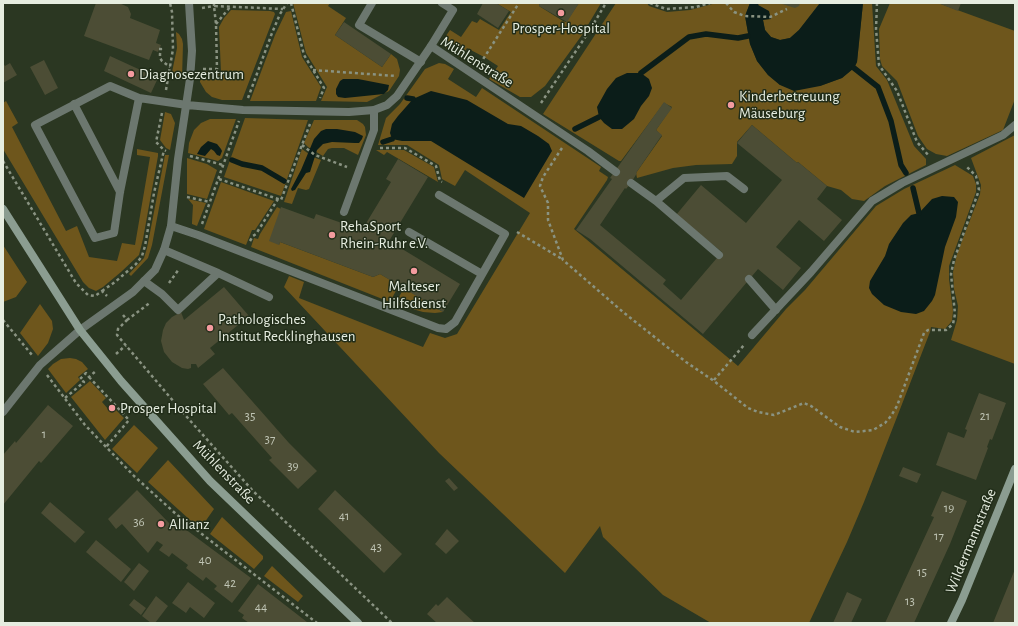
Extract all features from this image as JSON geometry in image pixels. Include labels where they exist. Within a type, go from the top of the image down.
[{"type":"main road","name":"Mühlenstraße","points":[[3,209],[80,330],[121,381],[210,481],[358,623]]},
{"type":"main road","name":"Wildermannstraße","points":[[951,623],[962,600],[1015,469]]},
{"type":"street","points":[[3,412],[40,365],[80,330],[133,292],[155,270],[164,250],[171,226],[178,159],[187,105],[192,51],[188,3]]},
{"type":"street","points":[[372,3],[359,25],[420,62]]},
{"type":"street","points":[[431,46],[453,10],[442,3]]},
{"type":"street","name":"Mühlenstraße","points":[[120,192],[114,233],[95,238],[35,125],[110,86],[139,98],[187,105],[243,110],[349,112],[374,110],[387,105],[392,101],[411,77],[431,46],[616,172]]},
{"type":"street","points":[[120,192],[139,98]]},
{"type":"street","points":[[74,104],[120,192]]},
{"type":"street","points":[[344,212],[374,130],[374,110]]},
{"type":"street","points":[[752,335],[811,272],[872,201],[902,183],[939,164],[1003,135],[1015,125]]},
{"type":"street","points":[[656,201],[684,178],[727,176],[744,189]]},
{"type":"street","points":[[631,183],[656,201],[719,255]]},
{"type":"street","points":[[171,226],[246,253],[438,328],[446,329],[455,322],[505,234],[439,195]]},
{"type":"street","points":[[409,232],[482,274]]},
{"type":"street","points":[[164,250],[218,273],[268,297]]},
{"type":"street","points":[[144,281],[162,294],[178,310],[218,273]]},
{"type":"street","points":[[749,279],[776,310]]},
{"type":"path","points":[[198,235],[272,33],[287,3]]},
{"type":"path","points":[[474,75],[519,3]]},
{"type":"path","points":[[533,115],[588,33],[606,3]]},
{"type":"path","points":[[650,3],[666,9],[696,7],[710,3]]},
{"type":"path","points":[[726,3],[734,12],[746,16],[770,17],[787,9]]},
{"type":"path","points":[[877,3],[876,29],[879,65],[897,91],[917,142],[925,153],[939,164]]},
{"type":"path","points":[[201,69],[217,69],[214,5],[283,9]]},
{"type":"path","points":[[216,24],[231,7]]},
{"type":"path","points":[[160,49],[160,58],[170,67]]},
{"type":"path","points":[[313,70],[411,77]]},
{"type":"path","points":[[302,146],[320,157],[359,172]]},
{"type":"path","points":[[367,148],[406,148],[436,166],[440,181],[445,184]]},
{"type":"path","points":[[3,161],[76,283],[88,295],[95,296],[115,282],[136,264],[142,256],[164,150]]},
{"type":"path","points":[[219,179],[281,200]]},
{"type":"path","points":[[187,197],[210,202]]},
{"type":"path","points":[[246,253],[253,236],[256,234],[278,199]]},
{"type":"path","points":[[505,234],[518,232],[563,260]]},
{"type":"path","points":[[186,259],[162,294],[127,320],[118,329],[117,335],[186,416],[253,491],[392,623]]},
{"type":"path","points":[[102,291],[127,320]]},
{"type":"path","points":[[3,320],[40,365],[85,425],[134,476],[176,514],[317,623]]},
{"type":"path","points":[[714,381],[752,335]]},
{"type":"path","points":[[89,377],[126,345]]},
{"type":"path","points":[[65,398],[84,382],[80,379],[86,373],[129,420],[106,447]]},
{"type":"shaded area","points":[[293,3],[330,3],[328,6],[346,18],[335,35],[382,67],[391,54],[397,59],[400,70],[399,76],[389,91],[367,102],[321,101],[327,87],[306,53]]},
{"type":"shaded area","points":[[496,3],[540,3],[539,6],[566,22],[579,3],[601,3],[582,35],[545,86],[531,97],[520,97],[489,79],[498,66],[467,48],[461,58],[443,46],[443,40],[450,30],[461,37],[472,21],[477,23],[480,19],[499,30],[511,12]]},
{"type":"shaded area","points":[[616,3],[647,3],[649,6],[667,12],[690,10],[716,3],[750,3],[745,16],[750,44],[757,61],[768,75],[780,85],[820,86],[842,78],[854,68],[857,62],[863,3],[872,3],[876,66],[887,80],[914,146],[926,159],[926,165],[885,186],[864,201],[852,199],[841,190],[827,186],[752,125],[737,142],[737,156],[732,164],[696,165],[673,168],[637,178],[636,173],[662,136],[656,130],[672,107],[664,103],[621,161],[543,114]]},
{"type":"shaded area","points":[[759,3],[820,3],[799,30],[790,38],[780,40],[771,37],[765,30],[763,20],[766,10],[758,5]]},
{"type":"shaded area","points":[[890,3],[938,3],[1015,31],[1015,99],[1003,130],[947,156],[936,154],[927,149],[918,136],[897,81],[882,66],[880,59],[879,29]]},
{"type":"shaded area","points":[[231,10],[270,11],[274,12],[275,14],[242,100],[222,100],[212,97],[206,92],[200,82],[200,71],[221,72],[219,27]]},
{"type":"shaded area","points":[[291,11],[302,57],[321,87],[316,101],[250,101],[275,35],[286,12]]},
{"type":"shaded area","points":[[176,32],[182,39],[183,44],[182,78],[171,77],[177,48]]},
{"type":"shaded area","points":[[439,63],[445,64],[454,69],[448,79],[476,97],[482,88],[601,167],[599,171],[608,177],[607,180],[574,229],[738,366],[876,206],[904,189],[955,165],[973,176],[976,184],[976,192],[949,266],[953,311],[952,321],[945,329],[931,327],[864,502],[809,623],[711,623],[663,595],[603,537],[600,526],[565,573],[439,453],[284,287],[289,276],[304,282],[299,298],[423,347],[430,333],[445,338],[457,334],[530,213],[465,170],[455,186],[442,179],[439,165],[407,145],[378,145],[386,118],[400,104],[425,69]]},
{"type":"shaded area","points":[[6,101],[18,123],[12,127],[66,231],[77,226],[89,257],[117,261],[122,243],[135,245],[150,157],[137,155],[137,149],[158,153],[139,255],[121,272],[96,291],[89,288],[83,282],[3,149],[3,103]]},
{"type":"shaded area","points":[[165,112],[171,114],[175,123],[170,150],[166,148],[160,140]]},
{"type":"shaded area","points":[[245,118],[308,120],[281,196],[224,177]]},
{"type":"shaded area","points":[[210,119],[236,119],[222,158],[218,161],[188,153],[189,143],[194,130],[201,123]]},
{"type":"shaded area","points":[[314,120],[357,120],[363,124],[366,135],[358,155],[344,148],[332,148],[328,149],[323,156],[308,147],[304,143]]},
{"type":"shaded area","points":[[1015,135],[1015,364],[951,340],[957,320],[958,306],[954,289],[953,272],[957,254],[980,194],[981,185],[971,158]]},
{"type":"shaded area","points":[[302,149],[313,157],[321,160],[309,189],[306,190],[298,188],[292,204],[284,202]]},
{"type":"shaded area","points":[[376,150],[404,150],[434,167],[438,182],[387,152],[384,155]]},
{"type":"shaded area","points":[[165,155],[169,155],[152,245],[148,258],[131,276],[129,274],[144,258],[147,248]]},
{"type":"shaded area","points":[[187,158],[207,164],[217,170],[207,199],[187,194]]},
{"type":"shaded area","points":[[221,182],[274,201],[255,230],[252,230],[246,245],[204,229]]},
{"type":"shaded area","points":[[188,199],[206,203],[197,226],[192,224],[193,205]]},
{"type":"shaded area","points":[[277,207],[281,209],[279,245],[280,242],[373,277],[380,274],[399,285],[390,302],[251,247],[254,238],[258,239]]},
{"type":"shaded area","points":[[3,245],[27,282],[16,297],[3,302]]},
{"type":"shaded area","points":[[404,288],[443,312],[423,312],[395,304]]},
{"type":"shaded area","points":[[40,304],[52,321],[53,329],[48,343],[38,356],[20,333]]},
{"type":"shaded area","points":[[70,358],[82,362],[88,369],[78,377],[80,380],[66,393],[48,369],[61,359]]},
{"type":"shaded area","points":[[90,381],[106,398],[102,402],[108,409],[112,406],[124,418],[105,440],[71,397]]},
{"type":"shaded area","points":[[134,425],[158,448],[137,473],[112,449]]},
{"type":"shaded area","points":[[168,460],[214,509],[200,529],[148,482]]},
{"type":"shaded area","points":[[222,517],[263,556],[263,559],[254,569],[210,534]]},
{"type":"shaded area","points":[[272,566],[303,596],[298,602],[264,576]]},
{"type":"water","points":[[750,3],[759,3],[758,5],[769,11],[771,19],[763,20],[765,30],[771,37],[780,40],[790,38],[799,30],[820,3],[863,3],[857,62],[854,68],[842,78],[820,86],[794,91],[780,85],[768,75],[757,61],[750,44],[745,16]]},
{"type":"water","points":[[627,73],[641,73],[649,79],[652,88],[649,96],[641,106],[634,119],[622,129],[612,129],[599,117],[597,107],[607,89],[616,78]]},
{"type":"water","points":[[343,79],[358,79],[389,85],[388,90],[384,94],[345,98],[338,97],[336,94],[336,89],[340,81]]},
{"type":"water","points":[[431,91],[467,100],[508,124],[521,126],[549,144],[552,151],[524,198],[431,141],[402,141],[392,139],[390,133],[392,124],[398,116],[413,99]]},
{"type":"water","points":[[326,129],[355,132],[363,136],[359,143],[332,142],[323,144],[317,150],[310,172],[306,173],[295,190],[292,191],[291,189],[314,139],[321,131]]},
{"type":"water","points":[[208,141],[217,144],[221,149],[222,151],[220,156],[211,149],[205,156],[197,154],[201,147]]},
{"type":"water","points":[[942,196],[954,197],[958,202],[956,217],[945,247],[935,295],[932,301],[924,311],[916,314],[901,312],[884,305],[872,294],[869,288],[870,281],[885,256],[889,244],[903,223],[911,215],[919,213],[932,199]]},
{"type":"building","points":[[96,3],[119,3],[128,7],[131,14],[130,18],[160,30],[156,43],[161,45],[158,52],[153,50],[149,60],[84,36]]},
{"type":"building","points":[[483,3],[496,3],[509,11],[498,28],[477,14]]},
{"type":"building","name":"Prosper-Hospital","points":[[540,3],[579,3],[567,22],[539,6]]},
{"type":"building","points":[[779,3],[800,3],[799,6],[795,8]]},
{"type":"building","points":[[938,3],[961,3],[958,11]]},
{"type":"building","points":[[344,22],[391,54],[382,67],[335,35]]},
{"type":"building","name":"Diagnosezentrum","points":[[110,56],[158,78],[151,93],[104,71]]},
{"type":"building","points":[[44,60],[58,88],[45,95],[30,67]]},
{"type":"building","points":[[3,63],[5,66],[10,63],[17,75],[3,83]]},
{"type":"building","points":[[664,102],[672,108],[656,130],[662,135],[636,173],[631,183],[626,189],[625,188],[600,225],[666,280],[663,284],[681,300],[722,252],[676,215],[701,185],[746,223],[782,180],[737,143],[752,125],[827,186],[817,199],[842,220],[824,241],[799,220],[776,247],[801,268],[783,290],[758,269],[703,334],[590,239],[576,230],[612,179],[610,178]]},
{"type":"building","name":"RehaSport Rhein-Ruhr e.V.","points":[[398,159],[428,177],[389,241],[460,284],[443,312],[380,274],[373,277],[280,242],[279,245],[269,241],[281,207],[314,219],[316,214],[362,230],[391,182],[386,179]]},
{"type":"building","name":"Pathologisches Institut Recklinghausen","points":[[224,287],[249,316],[210,348],[215,354],[198,368],[196,364],[191,364],[191,368],[182,368],[172,362],[164,352],[161,341],[166,323],[172,317],[181,312],[184,320]]},
{"type":"building","points":[[223,368],[289,443],[317,471],[298,489],[269,460],[272,458],[232,413],[229,415],[203,384]]},
{"type":"building","points":[[979,393],[1006,403],[992,440],[990,439],[976,480],[936,465],[948,432],[964,438],[967,430],[965,429]]},
{"type":"building","points":[[48,405],[73,426],[41,463],[39,461],[3,505],[3,455],[15,441],[16,443]]},
{"type":"building","points":[[903,467],[921,474],[917,483],[899,476]]},
{"type":"building","points":[[449,478],[458,488],[454,491],[445,481]]},
{"type":"building","points":[[137,490],[170,524],[173,520],[251,578],[232,603],[214,589],[217,586],[206,577],[203,581],[186,568],[188,565],[172,553],[169,557],[159,550],[163,545],[157,541],[148,553],[122,524],[116,529],[108,519]]},
{"type":"building","points":[[335,490],[402,554],[384,573],[318,509]]},
{"type":"building","points":[[942,491],[967,501],[950,544],[914,623],[885,623],[934,517],[931,516]]},
{"type":"building","points":[[50,502],[85,532],[75,543],[41,513]]},
{"type":"building","points":[[447,529],[459,541],[446,554],[435,544]]},
{"type":"building","points":[[96,540],[131,569],[121,582],[86,552]]},
{"type":"building","points":[[139,563],[149,571],[134,591],[124,582]]},
{"type":"building","points":[[1015,569],[1015,623],[993,623]]},
{"type":"building","points":[[188,582],[215,603],[204,618],[190,607],[186,613],[172,603]]},
{"type":"building","points":[[258,584],[307,622],[249,623],[242,618],[244,615],[238,611]]},
{"type":"building","points":[[847,592],[862,599],[851,623],[833,623]]},
{"type":"building","points":[[156,596],[168,606],[155,623],[151,623],[142,616]]},
{"type":"building","points":[[447,597],[475,623],[437,623],[427,614],[436,604],[438,606]]},
{"type":"building","points":[[134,599],[146,608],[141,615],[129,605]]},
{"type":"waterway","points":[[641,73],[689,37],[706,34],[738,38],[748,36]]},
{"type":"waterway","points":[[854,68],[878,87],[891,121],[901,165],[906,173]]},
{"type":"waterway","points":[[407,98],[413,99]]},
{"type":"waterway","points":[[575,129],[599,117]]},
{"type":"waterway","points":[[383,142],[392,139]]},
{"type":"waterway","points":[[232,160],[242,164],[262,168],[284,181]]},
{"type":"waterway","points":[[913,188],[919,213]]},
{"type":"place","name":"Prosper-Hospital","points":[[561,13]]},
{"type":"place","name":"Diagnosezentrum","points":[[131,74]]},
{"type":"place","name":"Kinderbetreuung Mäuseburg","points":[[731,105]]},
{"type":"place","name":"RehaSport Rhein-Ruhr e.V.","points":[[332,235]]},
{"type":"place","name":"Malteser Hilfsdienst","points":[[414,271]]},
{"type":"place","name":"Pathologisches Institut Recklinghausen","points":[[210,328]]},
{"type":"place","name":"Prosper Hospital","points":[[112,408]]},
{"type":"place","name":"Allianz","points":[[161,524]]}]
